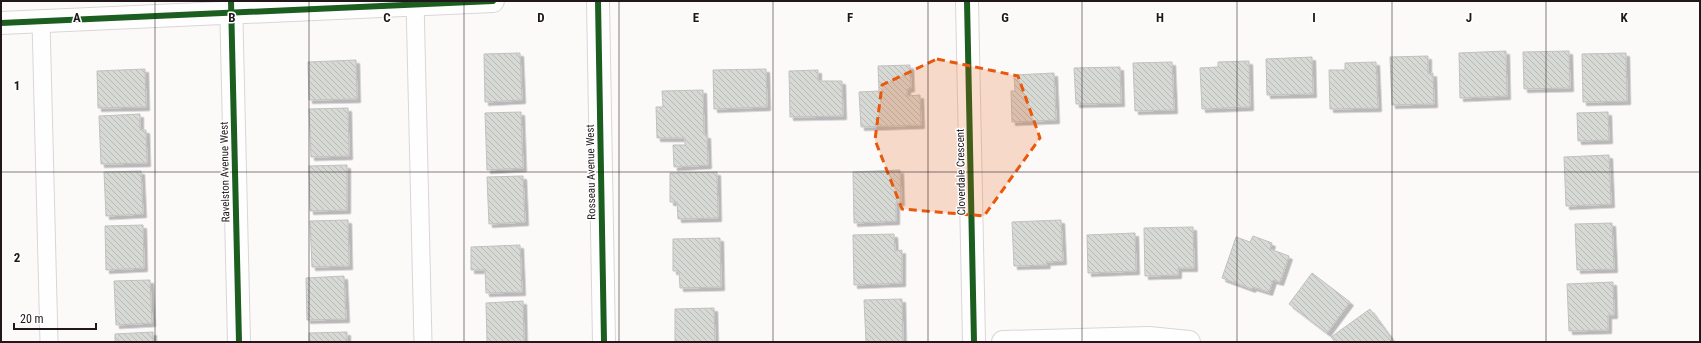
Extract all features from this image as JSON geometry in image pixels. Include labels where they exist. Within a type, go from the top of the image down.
[{"type":"street","points":[[1,23],[231,7],[494,1]]},
{"type":"street","name":"Rosseau Avenue West","points":[[598,1],[604,342]]},
{"type":"street","name":"Cloverdale Crescent","points":[[967,1],[974,342]]},
{"type":"street","name":"Ravelston Avenue West","points":[[231,7],[239,342]]},
{"type":"street","points":[[1003,342],[1149,340],[1189,342]]},
{"type":"lane","points":[[415,2],[423,342]]},
{"type":"lane","points":[[41,21],[49,342]]},
{"type":"highlighted area","points":[[937,59],[1018,76],[1040,138],[984,216],[902,209],[875,140],[882,85]]},
{"type":"building","points":[[1506,51],[1507,96],[1460,98],[1459,53]]},
{"type":"building","points":[[1569,51],[1570,88],[1524,89],[1523,52]]},
{"type":"building","points":[[520,53],[522,100],[485,102],[484,54]]},
{"type":"building","points":[[1626,53],[1627,101],[1583,102],[1582,54]]},
{"type":"building","points":[[1428,56],[1428,74],[1433,73],[1434,104],[1392,105],[1390,57]]},
{"type":"building","points":[[1312,57],[1313,94],[1267,95],[1266,59]]},
{"type":"building","points":[[356,60],[357,99],[309,100],[308,62]]},
{"type":"building","points":[[1249,61],[1250,107],[1202,109],[1200,68],[1218,67],[1218,62]]},
{"type":"building","points":[[1172,62],[1174,110],[1135,111],[1133,63]]},
{"type":"building","points":[[1376,62],[1378,108],[1330,109],[1329,70],[1345,70],[1345,63]]},
{"type":"building","points":[[910,65],[911,88],[907,89],[907,96],[920,95],[921,125],[861,127],[859,92],[879,91],[878,66]]},
{"type":"building","points":[[1120,67],[1121,103],[1076,104],[1074,68]]},
{"type":"building","points":[[145,69],[146,107],[98,108],[97,71]]},
{"type":"building","points":[[766,69],[767,107],[714,109],[713,70]]},
{"type":"building","points":[[818,70],[818,81],[842,81],[843,116],[790,117],[789,71]]},
{"type":"building","points":[[1054,73],[1056,120],[1012,122],[1011,91],[1015,91],[1014,75]]},
{"type":"building","points":[[703,90],[704,135],[707,135],[708,165],[674,167],[673,145],[685,145],[685,138],[657,138],[656,107],[663,107],[662,91]]},
{"type":"building","points":[[348,108],[349,156],[311,157],[309,109]]},
{"type":"building","points":[[521,112],[523,168],[487,170],[485,113]]},
{"type":"building","points":[[1608,112],[1609,140],[1578,141],[1577,113]]},
{"type":"building","points":[[140,114],[140,130],[146,130],[147,163],[101,164],[99,116]]},
{"type":"building","points":[[1609,155],[1611,204],[1566,206],[1564,157]]},
{"type":"building","points":[[347,165],[347,210],[310,211],[309,166]]},
{"type":"building","points":[[900,170],[901,202],[896,202],[896,221],[854,223],[853,172]]},
{"type":"building","points":[[141,171],[143,214],[106,216],[104,172]]},
{"type":"building","points":[[717,172],[718,218],[678,219],[677,202],[670,202],[670,173]]},
{"type":"building","points":[[523,176],[525,222],[489,224],[487,177]]},
{"type":"building","points":[[348,220],[349,266],[312,267],[310,221]]},
{"type":"building","points":[[1061,220],[1063,261],[1046,262],[1047,265],[1014,266],[1012,222]]},
{"type":"building","points":[[1612,223],[1614,269],[1577,270],[1575,224]]},
{"type":"building","points":[[143,225],[144,268],[106,270],[105,226]]},
{"type":"building","points":[[1193,227],[1194,268],[1178,268],[1178,275],[1145,276],[1144,228]]},
{"type":"building","points":[[1135,233],[1136,271],[1088,273],[1087,235]]},
{"type":"building","points":[[894,234],[895,251],[902,250],[902,283],[854,285],[853,235]]},
{"type":"building","points":[[1253,236],[1272,243],[1270,249],[1289,256],[1280,282],[1273,280],[1269,292],[1253,287],[1252,289],[1222,278],[1236,237],[1250,242]]},
{"type":"building","points":[[720,238],[721,287],[680,288],[679,271],[673,271],[673,239]]},
{"type":"building","points":[[520,245],[522,292],[486,293],[485,270],[471,270],[471,247]]},
{"type":"building","points":[[1312,273],[1350,302],[1327,333],[1289,304]]},
{"type":"building","points":[[344,276],[346,319],[307,320],[306,278]]},
{"type":"building","points":[[150,280],[152,323],[116,325],[114,281]]},
{"type":"building","points":[[1613,282],[1614,315],[1608,315],[1608,330],[1569,331],[1567,284]]},
{"type":"building","points":[[902,299],[903,342],[866,342],[864,300]]},
{"type":"building","points":[[523,301],[524,342],[487,342],[486,303]]},
{"type":"building","points":[[714,308],[715,342],[675,342],[675,309]]},
{"type":"building","points":[[1370,309],[1394,342],[1335,342],[1331,337]]},
{"type":"building","points":[[153,332],[153,342],[115,342],[115,334]]},
{"type":"building","points":[[347,332],[347,342],[309,342],[309,333]]},
{"type":"cycle path","points":[[231,1],[239,342]]},
{"type":"cycle path","points":[[1,23],[493,1]]},
{"type":"cycle path","points":[[598,1],[604,342]]},
{"type":"cycle path","points":[[967,1],[974,342]]}]
